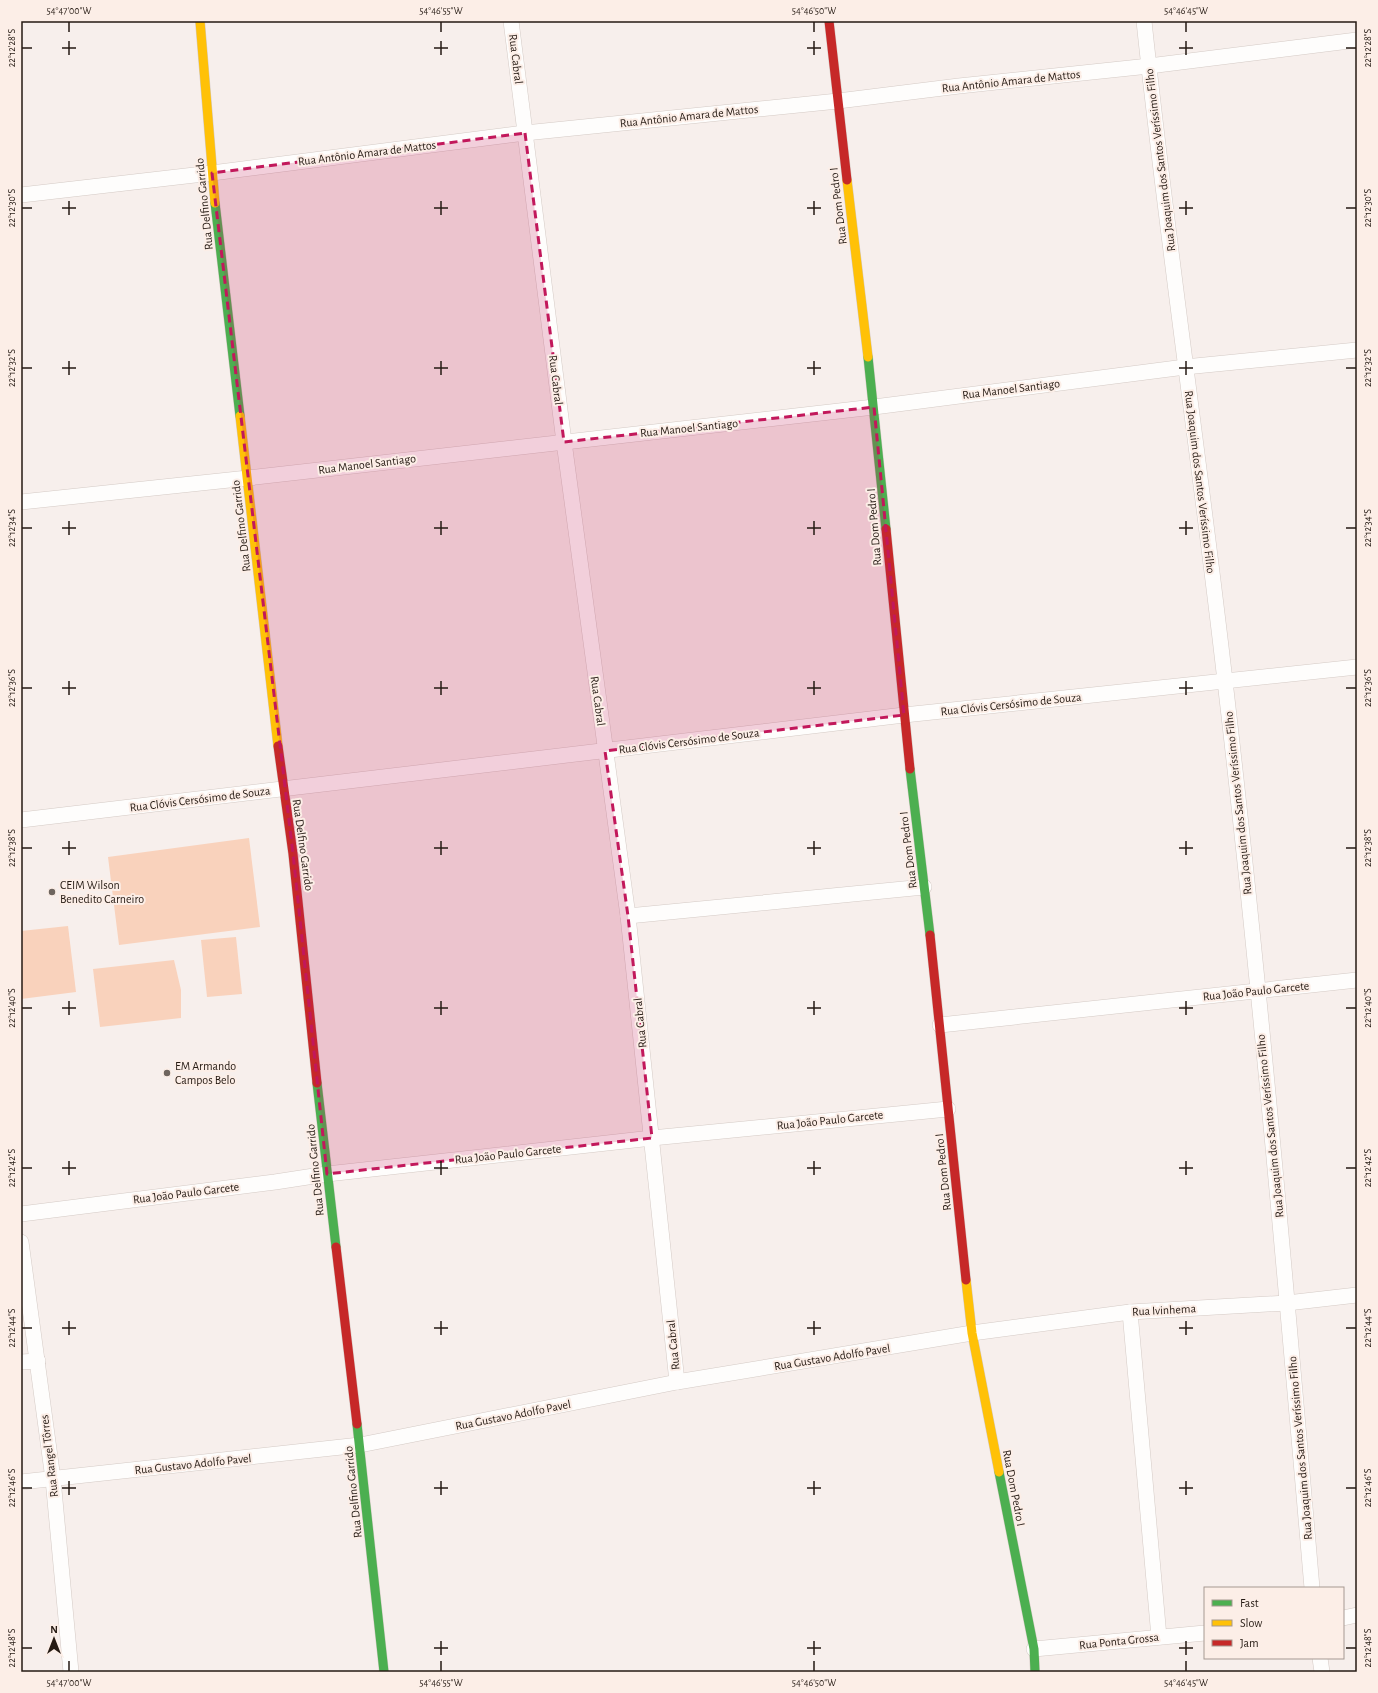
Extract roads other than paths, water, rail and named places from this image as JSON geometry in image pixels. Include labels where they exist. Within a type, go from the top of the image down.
[{"type":"street","name":"Rua Delfino Garrido","points":[[200,21],[212,173],[283,789],[293,854],[327,1174],[360,1445],[384,1672]]},
{"type":"street","name":"Rua Cabral","points":[[511,21],[564,442],[628,916],[677,1382]]},
{"type":"street","name":"Rua Dom Pedro I","points":[[829,21],[874,407],[904,715],[940,1025],[972,1333],[1034,1650],[1035,1672]]},
{"type":"street","name":"Rua Joaquim dos Santos Veríssimo Filho","points":[[1144,21],[1185,367],[1225,681],[1257,990],[1287,1303],[1312,1587]]},
{"type":"street","name":"Rua Antônio Amara de Mattos","points":[[21,195],[212,173],[525,133],[838,101],[967,85],[1149,66],[1357,40]]},
{"type":"street","name":"Rua Manoel Santiago","points":[[21,502],[248,478],[874,407],[1185,367],[1357,350]]},
{"type":"street","name":"Rua Clóvis Cersósimo de Souza","points":[[21,820],[904,715],[1357,667]]},
{"type":"street","points":[[628,916],[924,887]]},
{"type":"street","name":"Rua João Paulo Garcete","points":[[940,1025],[1357,980]]},
{"type":"street","name":"Rua João Paulo Garcete","points":[[21,1214],[276,1182],[327,1174],[652,1138],[948,1109]]},
{"type":"street","name":"Rua Rangel Tôrres","points":[[21,1242],[53,1479],[71,1672]]},
{"type":"street","name":"Rua Ivinhema","points":[[972,1333],[1130,1312],[1287,1303],[1357,1295]]},
{"type":"street","points":[[1130,1312],[1159,1637]]},
{"type":"street","name":"Rua Gustavo Adolfo Pavel","points":[[53,1479],[360,1445],[677,1382],[972,1333]]},
{"type":"street","points":[[21,1362],[38,1361]]},
{"type":"street","points":[[21,1482],[53,1479]]},
{"type":"street","points":[[1344,1618],[1357,1616]]},
{"type":"street","name":"Rua Ponta Grossa","points":[[1034,1650],[1204,1633]]},
{"type":"street","points":[[1320,1659],[1322,1672]]},
{"type":"place","name":"CEIM Wilson Benedito Carneiro","points":[[52,892]]},
{"type":"place","name":"EM Armando Campos Belo","points":[[167,1073]]}]
